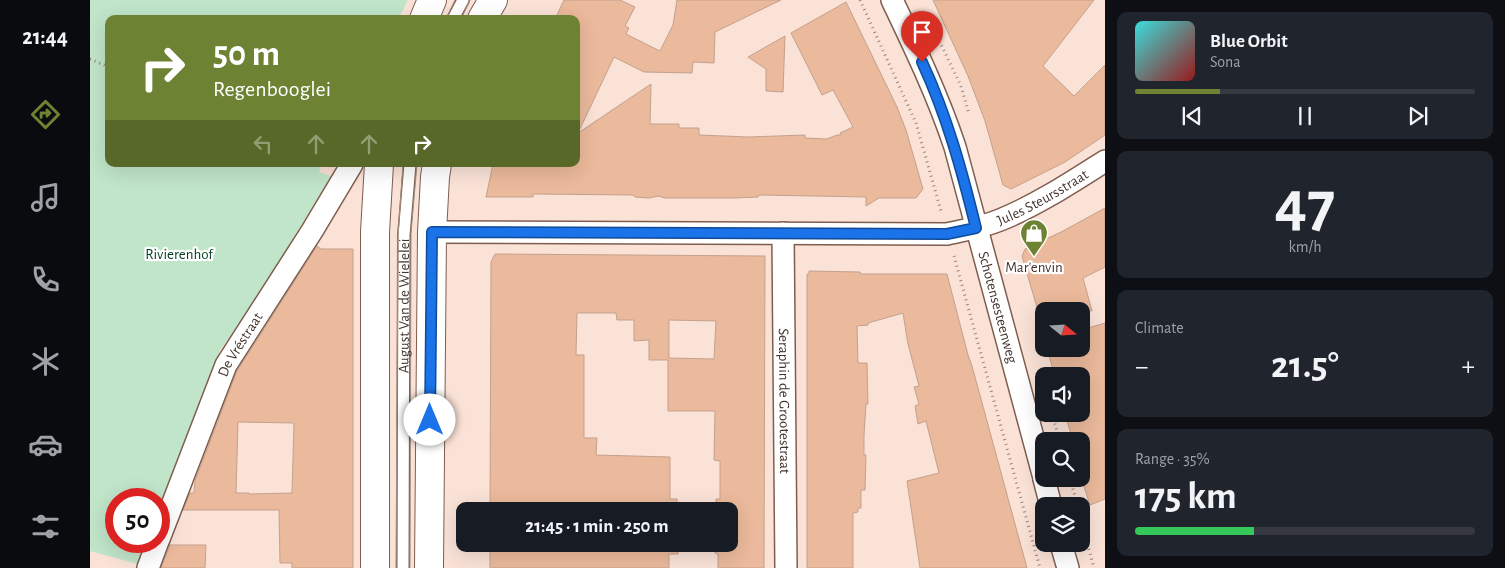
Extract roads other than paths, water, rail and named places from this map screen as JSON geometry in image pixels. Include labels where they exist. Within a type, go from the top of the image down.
[{"type":"main road","points":[[426,15],[432,0]]},
{"type":"main road","points":[[484,15],[493,0]]},
{"type":"main road","name":"August Van de Wielelei","points":[[375,568],[375,232],[379,167]]},
{"type":"main road","name":"August Van de Wielelei","points":[[429,568],[432,232],[437,167]]},
{"type":"street","name":"Schotensesteenweg","points":[[892,0],[929,78],[955,147],[1035,445]]},
{"type":"street","name":"Jules Steursstraat","points":[[432,232],[947,234],[999,221],[1032,205],[1105,161]]},
{"type":"street","name":"De Vréstraat","points":[[170,509],[226,364],[312,231],[350,167]]},
{"type":"street","name":"Seraphin de Grootestraat","points":[[783,234],[786,568]]},
{"type":"street","points":[[1064,552],[1068,568]]},
{"type":"street","name":"De Vréstraat","points":[[148,568],[153,553]]},
{"type":"lane","points":[[455,15],[463,0]]},
{"type":"lane","name":"August Van de Wielelei","points":[[403,568],[404,234],[410,167]]},
{"type":"tram line","points":[[448,15],[455,0]]},
{"type":"tram line","points":[[463,15],[470,0]]},
{"type":"tram line","points":[[396,568],[398,236],[403,167]]},
{"type":"tram line","points":[[410,568],[411,233],[417,167]]},
{"type":"place","name":"Mar'envin","points":[[1034,257]]},
{"type":"park label","name":"Rivierenhof","points":[[179,254]]}]
